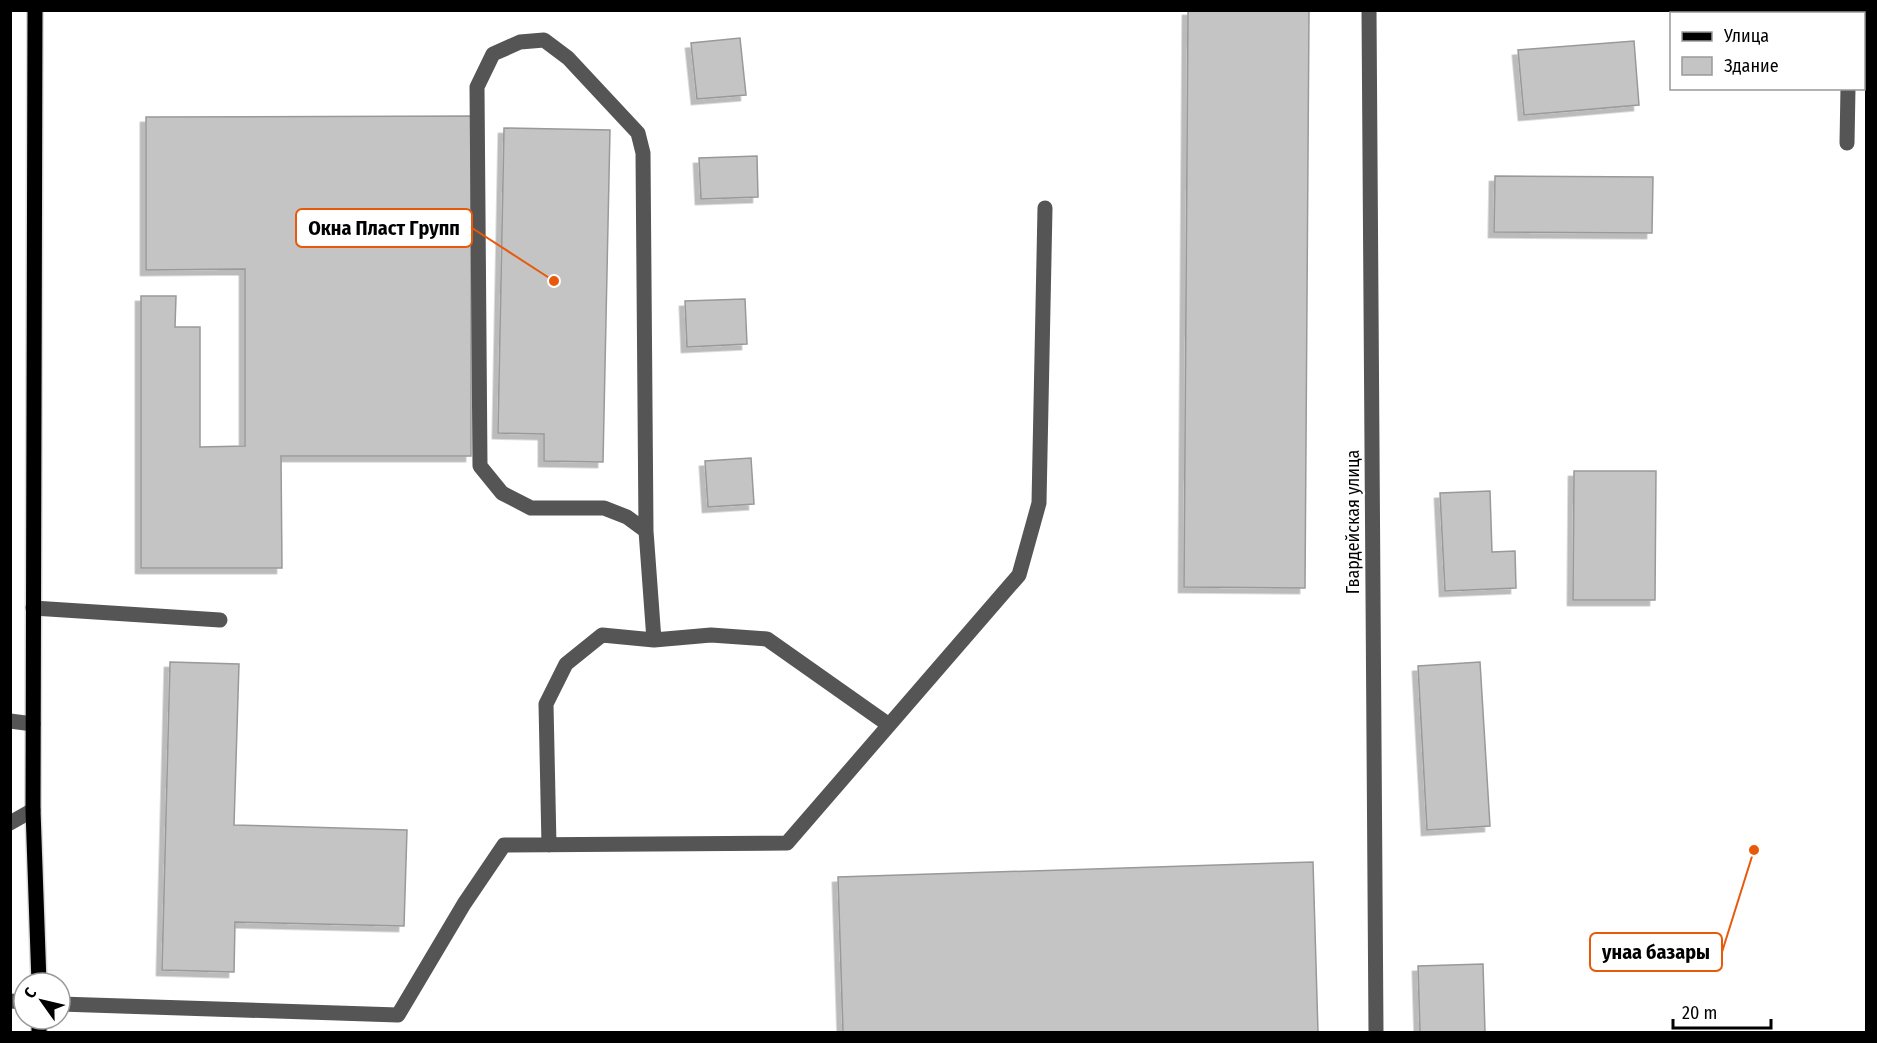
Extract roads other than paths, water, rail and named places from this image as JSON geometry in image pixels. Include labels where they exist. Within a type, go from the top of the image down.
[{"type":"main road","points":[[35,10],[33,810],[39,971]]},
{"type":"street","name":"Гвардейская улица","points":[[1369,10],[1376,1032]]},
{"type":"street","points":[[646,531],[627,517],[604,508],[531,508],[502,493],[480,466],[477,87],[493,54],[520,42],[544,40],[568,58],[638,133],[643,153],[646,531],[654,639]]},
{"type":"street","points":[[1848,90],[1848,143]]},
{"type":"street","points":[[72,1004],[398,1015],[464,904],[504,845],[788,843],[1019,575],[1039,503],[1045,208]]},
{"type":"street","points":[[33,608],[220,620]]},
{"type":"street","points":[[549,845],[546,704],[566,664],[602,635],[654,639],[711,635],[767,639],[889,725]]},
{"type":"street","points":[[10,721],[33,724]]},
{"type":"street","points":[[10,823],[33,810]]},
{"type":"place","name":"Окна Пласт Групп","points":[[554,281]]},
{"type":"place","name":"унаа базары","points":[[1754,850]]}]
